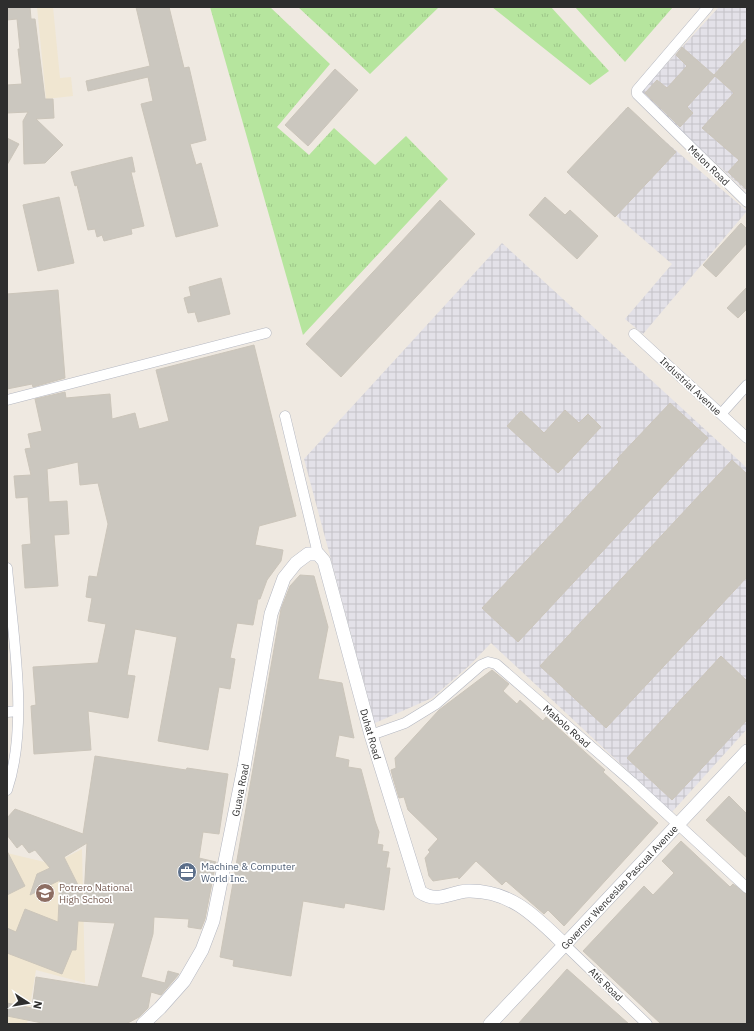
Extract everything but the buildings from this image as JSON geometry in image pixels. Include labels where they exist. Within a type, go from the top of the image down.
[{"type":"street","name":"Melon Road","points":[[708,7],[637,90],[637,94],[747,202]]},
{"type":"street","points":[[7,400],[266,333]]},
{"type":"street","name":"Industrial Avenue","points":[[634,334],[747,438]]},
{"type":"street","points":[[721,414],[747,386]]},
{"type":"street","name":"Duhat Road","points":[[285,416],[318,554],[324,561],[371,735],[420,892],[428,898],[433,898],[467,891],[484,893],[517,903],[534,914],[565,945]]},
{"type":"street","name":"Guava Road","points":[[143,1024],[160,1008],[184,981],[202,950],[213,921],[274,607],[284,578],[296,563],[308,554],[318,554]]},
{"type":"street","points":[[7,568],[18,711],[18,734],[13,773],[7,790]]},
{"type":"street","name":"Mabolo Road","points":[[371,735],[405,723],[436,704],[481,665],[488,662],[496,664],[632,782],[747,888]]},
{"type":"street","points":[[7,712],[18,711]]},
{"type":"street","name":"Governor Wenceslao Pascual Avenue","points":[[490,1024],[747,751]]},
{"type":"street","name":"Atis Road","points":[[565,945],[647,1024]]},
{"type":"shaded area","points":[[37,7],[53,7],[60,78],[71,77],[73,96],[46,99]]},
{"type":"shaded area","points":[[719,7],[747,7],[747,192],[640,93]]},
{"type":"shaded area","points":[[626,108],[747,211],[643,334],[625,319],[672,264],[569,175]]},
{"type":"shaded area","points":[[502,243],[747,468],[747,729],[672,812],[491,643],[470,665],[432,698],[375,723],[304,459]]},
{"type":"shaded area","name":"Potrero National High School","points":[[82,849],[85,983],[36,970],[27,1024],[7,1024],[7,853],[53,864]]},
{"type":"green space","points":[[210,7],[270,7],[330,64],[277,127],[309,155],[334,128],[375,165],[406,136],[448,179],[303,335]]},
{"type":"green space","points":[[298,7],[439,7],[370,74]]},
{"type":"green space","points":[[492,7],[551,7],[609,71],[590,85]]},
{"type":"green space","points":[[575,7],[673,7],[625,62]]},
{"type":"place","name":"Machine & Computer World Inc.","points":[[187,872]]},
{"type":"place","name":"Potrero National High School","points":[[45,893]]}]
